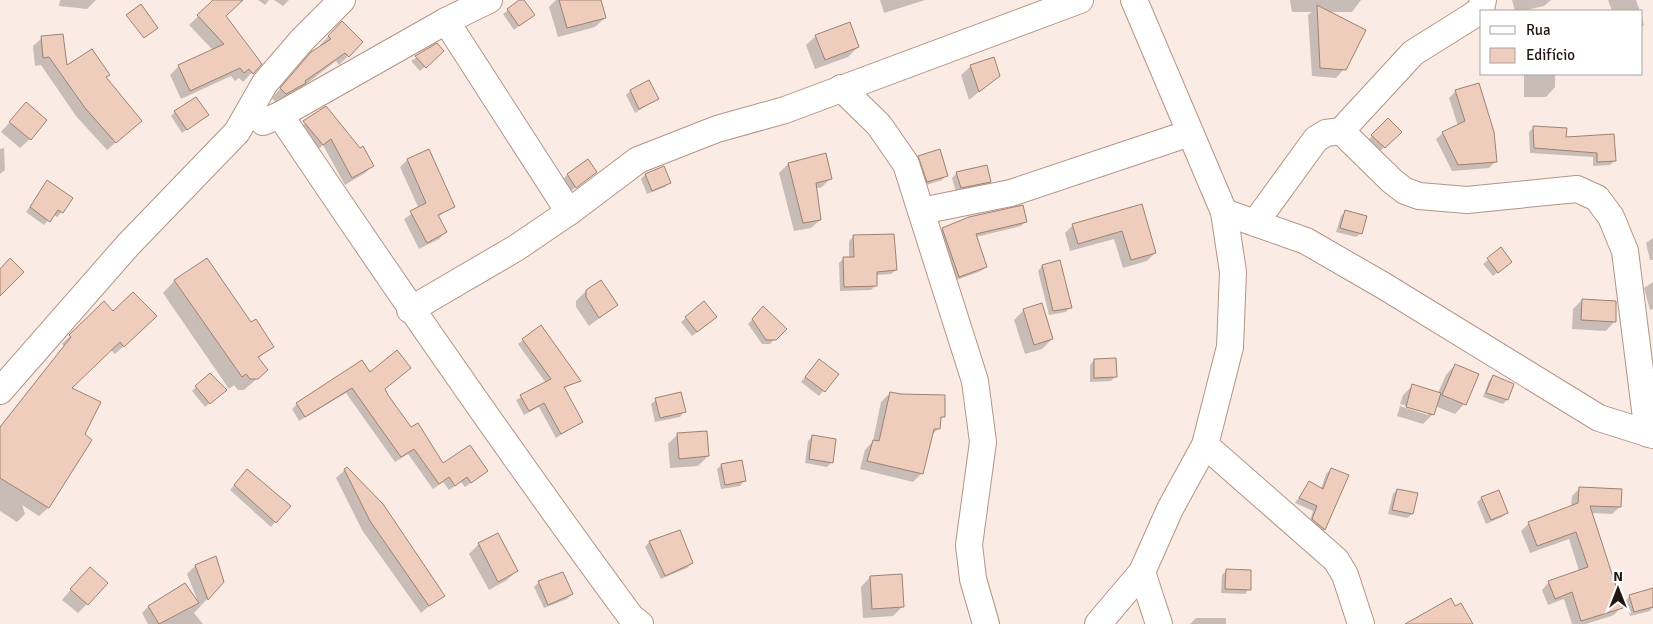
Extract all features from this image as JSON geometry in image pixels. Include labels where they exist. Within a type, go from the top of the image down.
[{"type":"street","points":[[0,390],[128,245],[237,132],[265,83],[302,40],[342,0]]},
{"type":"street","points":[[237,132],[280,115],[446,21],[489,0]]},
{"type":"street","points":[[410,310],[516,248],[569,212],[638,160],[717,129],[785,110],[1080,0]]},
{"type":"street","points":[[1098,624],[1142,572],[1170,509],[1205,445],[1230,347],[1233,272],[1224,212],[1134,0]]},
{"type":"street","points":[[1255,223],[1316,139],[1326,133],[1342,131],[1413,53],[1472,16],[1481,9],[1483,0]]},
{"type":"street","points":[[446,21],[569,212]]},
{"type":"street","points":[[841,88],[879,125],[906,164],[975,381],[983,442],[969,545],[973,579],[986,624]]},
{"type":"street","points":[[280,115],[410,310],[523,472],[632,617],[640,624]]},
{"type":"street","points":[[1224,212],[1306,241],[1384,286],[1599,418],[1650,435],[1625,250],[1611,217],[1597,198],[1577,189],[1467,200],[1419,196],[1405,191],[1392,181],[1342,131]]},
{"type":"street","points":[[921,211],[1011,193],[1190,133]]},
{"type":"street","points":[[1205,445],[1336,560],[1345,575],[1361,624]]},
{"type":"street","points":[[1142,572],[1159,624]]},
{"type":"building","points":[[213,0],[243,0],[226,16],[262,64],[253,74],[249,69],[244,73],[240,68],[190,91],[178,65],[224,44],[197,15]]},
{"type":"building","points":[[519,0],[524,0],[535,15],[519,26],[507,9]]},
{"type":"building","points":[[559,0],[601,0],[606,18],[567,28]]},
{"type":"building","points":[[141,4],[158,28],[144,38],[126,15]]},
{"type":"building","points":[[1317,5],[1366,30],[1346,70],[1320,68]]},
{"type":"building","points":[[342,21],[363,42],[349,57],[345,53],[305,81],[306,83],[286,94],[280,88],[311,52],[331,39],[328,36]]},
{"type":"building","points":[[850,22],[859,47],[825,60],[815,35]]},
{"type":"building","points":[[63,34],[67,65],[92,49],[110,75],[106,77],[142,121],[116,143],[85,108],[49,57],[43,58],[41,36]]},
{"type":"building","points":[[437,43],[444,51],[426,68],[415,56]]},
{"type":"building","points":[[994,57],[1000,76],[979,92],[970,65]]},
{"type":"building","points":[[649,80],[659,99],[639,109],[630,90]]},
{"type":"building","points":[[1479,83],[1494,132],[1497,162],[1458,165],[1442,132],[1465,121],[1455,90]]},
{"type":"building","points":[[196,97],[209,115],[187,130],[174,111]]},
{"type":"building","points":[[26,102],[47,120],[31,140],[9,122]]},
{"type":"building","points":[[326,106],[360,148],[363,146],[374,166],[352,178],[331,139],[323,145],[303,121]]},
{"type":"building","points":[[1388,118],[1402,132],[1385,148],[1371,135]]},
{"type":"building","points":[[1533,126],[1567,128],[1566,137],[1614,134],[1616,161],[1597,162],[1597,153],[1534,148]]},
{"type":"building","points":[[429,149],[455,207],[438,215],[447,232],[427,243],[410,211],[426,203],[407,159]]},
{"type":"building","points":[[940,149],[948,176],[927,182],[918,156]]},
{"type":"building","points":[[826,153],[832,179],[816,183],[821,220],[803,223],[788,163]]},
{"type":"building","points":[[588,159],[597,172],[576,188],[567,174]]},
{"type":"building","points":[[987,165],[991,182],[961,188],[956,172]]},
{"type":"building","points":[[664,166],[671,183],[652,191],[645,174]]},
{"type":"building","points":[[47,180],[73,198],[63,213],[58,210],[50,222],[30,207]]},
{"type":"building","points":[[1142,204],[1156,253],[1131,260],[1122,231],[1078,244],[1072,224]]},
{"type":"building","points":[[1023,205],[1027,222],[976,234],[987,267],[959,277],[942,228],[969,217]]},
{"type":"building","points":[[1345,210],[1367,216],[1362,234],[1340,228]]},
{"type":"building","points":[[894,234],[897,270],[877,272],[877,286],[844,287],[843,257],[854,257],[853,235]]},
{"type":"building","points":[[1501,247],[1512,262],[1498,273],[1487,258]]},
{"type":"building","points":[[10,258],[24,272],[0,296],[0,269]]},
{"type":"building","points":[[207,258],[251,322],[256,319],[274,347],[258,357],[268,370],[258,379],[250,379],[246,374],[242,377],[174,280]]},
{"type":"building","points":[[1060,260],[1072,308],[1053,311],[1042,265]]},
{"type":"building","points":[[601,280],[618,305],[599,318],[586,297],[586,290]]},
{"type":"building","points":[[133,292],[157,316],[124,347],[120,342],[72,388],[101,402],[85,434],[92,440],[49,508],[0,478],[0,427],[71,337],[69,335],[104,301],[113,311]]},
{"type":"building","points":[[1582,299],[1616,301],[1616,322],[1581,320]]},
{"type":"building","points":[[704,301],[717,317],[697,332],[685,317]]},
{"type":"building","points":[[1042,303],[1053,339],[1034,345],[1023,309]]},
{"type":"building","points":[[763,306],[787,329],[776,340],[766,340],[752,319]]},
{"type":"building","points":[[541,325],[581,381],[564,387],[583,422],[561,434],[544,403],[529,411],[520,395],[551,379],[522,339]]},
{"type":"building","points":[[397,350],[411,368],[385,389],[388,395],[411,427],[418,423],[443,463],[470,445],[488,471],[471,483],[467,477],[455,486],[449,477],[439,484],[414,449],[401,457],[352,388],[305,417],[296,403],[362,360],[370,372]]},
{"type":"building","points":[[1116,358],[1117,377],[1094,378],[1094,359]]},
{"type":"building","points":[[819,359],[839,374],[825,392],[805,377]]},
{"type":"building","points":[[1455,364],[1479,374],[1466,405],[1442,395]]},
{"type":"building","points":[[210,373],[227,390],[210,404],[195,386]]},
{"type":"building","points":[[1493,375],[1514,384],[1508,400],[1486,393]]},
{"type":"building","points":[[1412,384],[1441,393],[1434,415],[1406,407]]},
{"type":"building","points":[[681,392],[686,412],[660,418],[655,398]]},
{"type":"building","points":[[890,392],[945,395],[945,417],[941,417],[940,429],[934,429],[923,474],[867,461],[873,440],[879,441]]},
{"type":"building","points":[[707,431],[709,456],[679,459],[677,433]]},
{"type":"building","points":[[812,435],[836,439],[833,463],[809,459]]},
{"type":"building","points":[[742,460],[746,481],[725,485],[721,464]]},
{"type":"building","points":[[347,467],[383,504],[445,596],[429,606],[370,521],[344,469]]},
{"type":"building","points":[[1331,468],[1349,475],[1325,530],[1312,519],[1317,506],[1299,498],[1309,481],[1323,489]]},
{"type":"building","points":[[247,469],[291,506],[276,523],[234,485]]},
{"type":"building","points":[[1579,487],[1622,489],[1621,507],[1590,506],[1623,608],[1581,621],[1572,592],[1555,599],[1548,581],[1588,567],[1576,532],[1537,546],[1528,522],[1578,503]]},
{"type":"building","points":[[1397,489],[1418,493],[1413,514],[1392,510]]},
{"type":"building","points":[[1499,490],[1508,513],[1491,520],[1481,497]]},
{"type":"building","points":[[680,530],[693,563],[665,576],[649,541]]},
{"type":"building","points":[[498,533],[518,571],[498,582],[478,543]]},
{"type":"building","points":[[216,556],[224,582],[208,600],[195,565]]},
{"type":"building","points":[[90,567],[108,583],[88,605],[70,589]]},
{"type":"building","points":[[1226,569],[1251,570],[1251,590],[1225,589]]},
{"type":"building","points":[[563,572],[573,594],[548,605],[538,581]]},
{"type":"building","points":[[902,574],[904,607],[872,609],[870,576]]},
{"type":"building","points":[[185,583],[199,603],[159,624],[148,606]]},
{"type":"building","points":[[1653,588],[1653,607],[1634,612],[1629,595]]},
{"type":"building","points":[[1451,598],[1455,606],[1461,603],[1473,624],[1405,624]]}]
